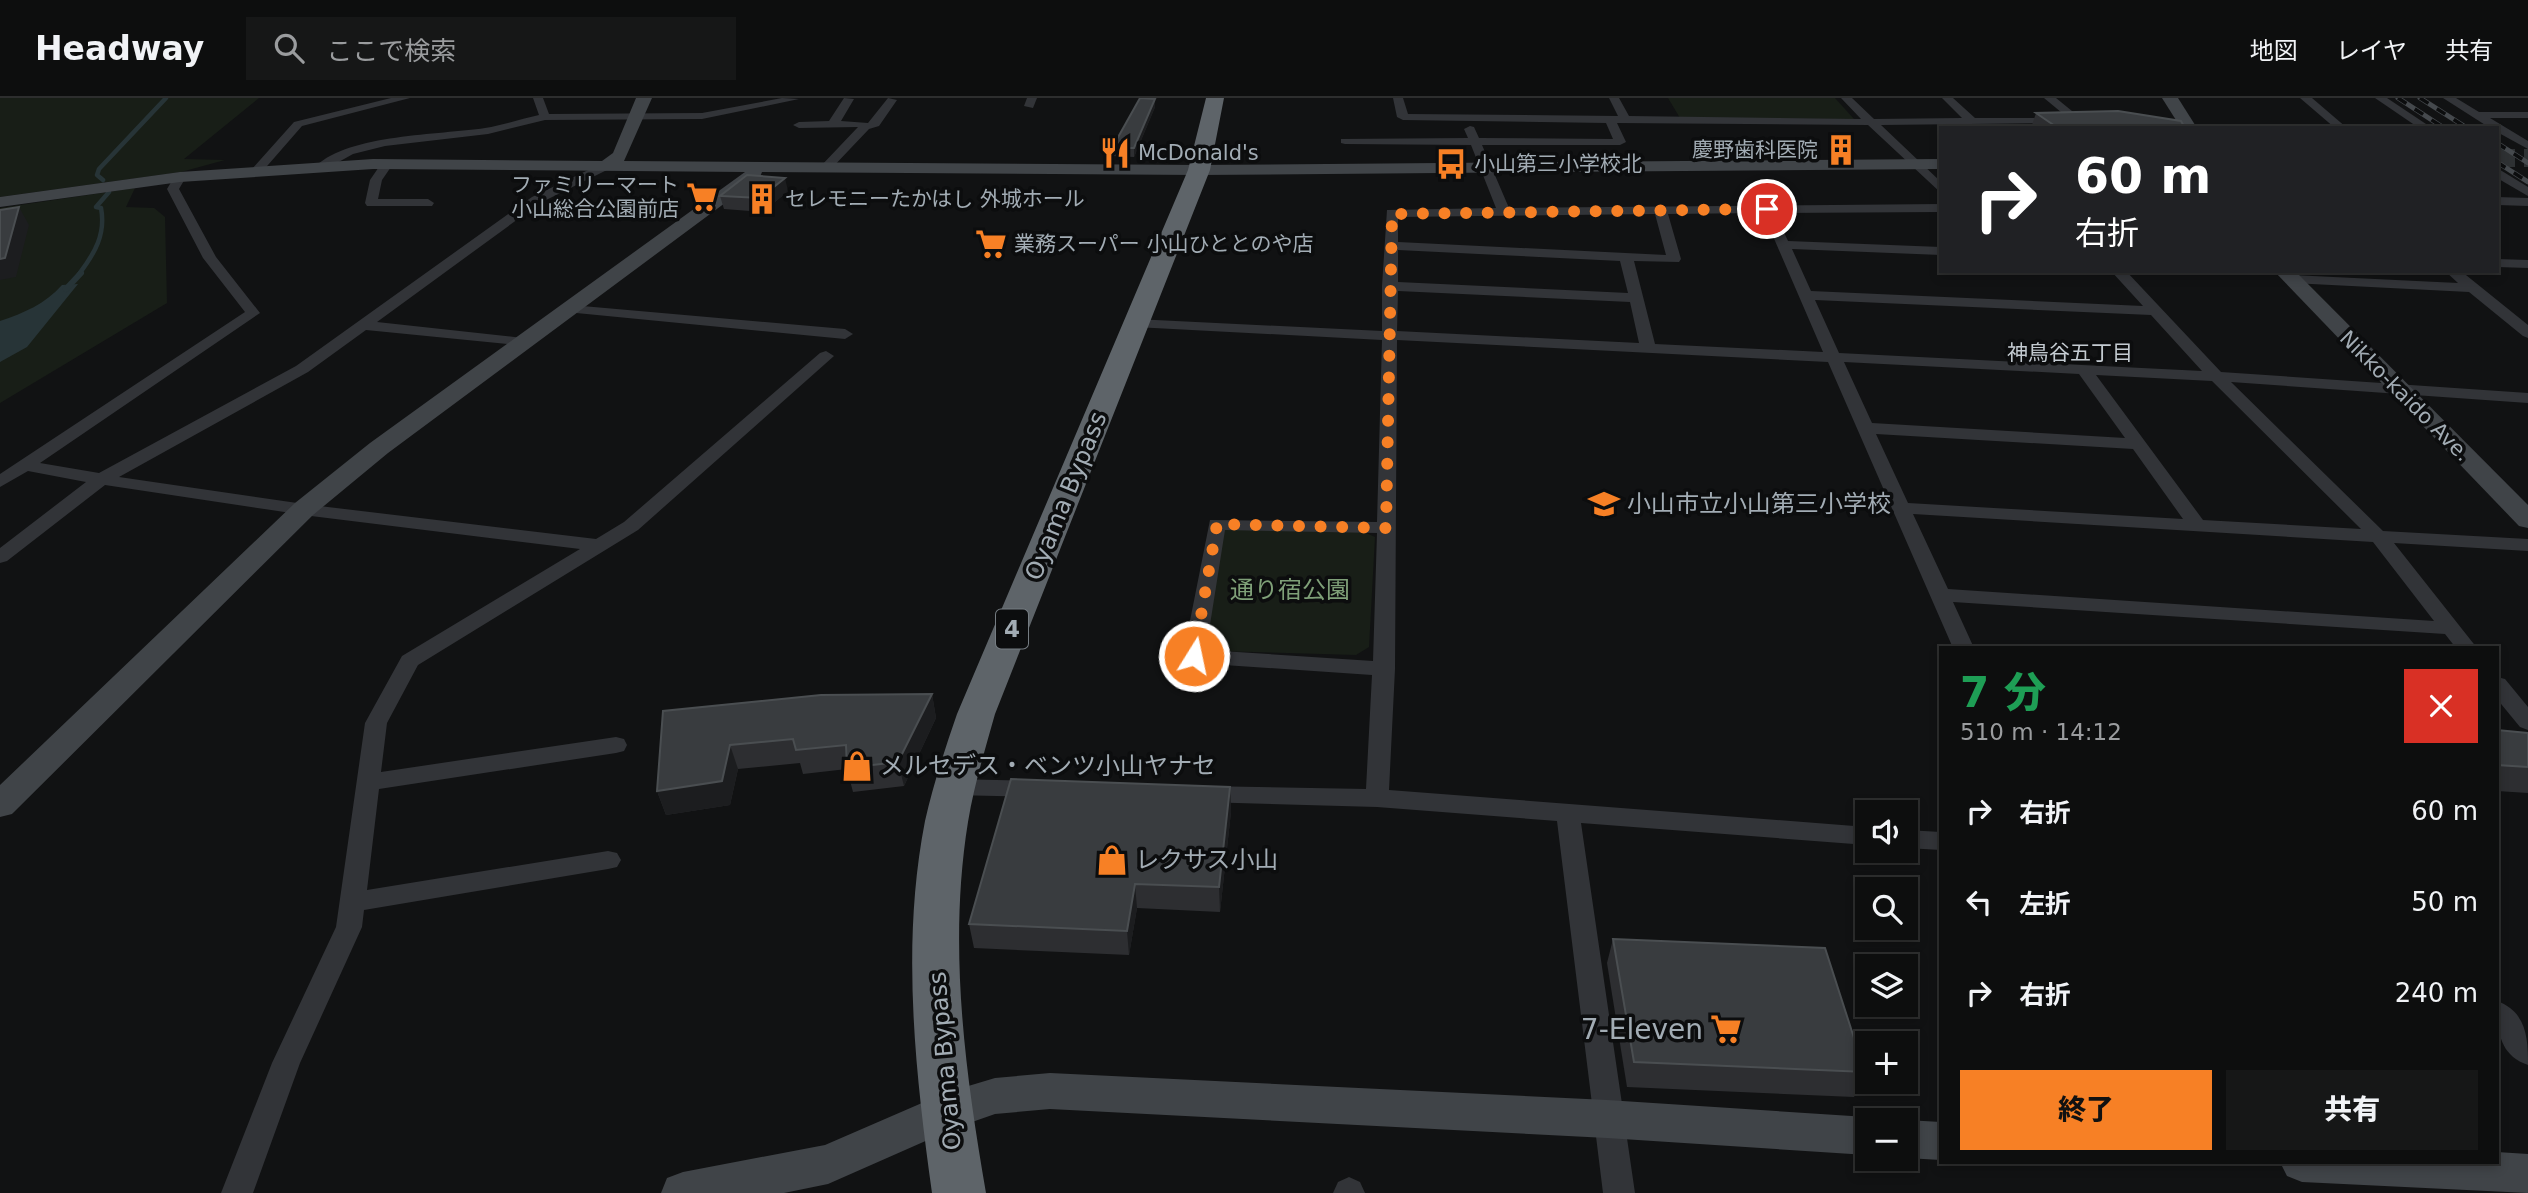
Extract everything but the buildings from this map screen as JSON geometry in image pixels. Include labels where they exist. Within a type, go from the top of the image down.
[{"type":"highway","name":"Oyama Bypass","points":[[959,1193],[945,1112],[936,974],[939,888],[953,787],[976,714],[1199,170],[1215,98]]},
{"type":"street","points":[[257,170],[298,124],[405,98]]},
{"type":"street","points":[[538,98],[545,117]]},
{"type":"street","points":[[0,557],[100,480],[302,369],[536,200],[620,156],[644,98]]},
{"type":"street","points":[[738,110],[747,98]]},
{"type":"street","points":[[1398,98],[1402,117],[1869,122],[2077,120],[2049,98]]},
{"type":"street","points":[[1614,98],[1625,119]]},
{"type":"street","points":[[1846,98],[1939,187]]},
{"type":"street","points":[[1947,98],[1972,121]]},
{"type":"street","points":[[2170,98],[2188,126]]},
{"type":"street","points":[[2305,98],[2340,126]]},
{"type":"street","points":[[2380,98],[2424,126]]},
{"type":"street","points":[[2448,98],[2494,126]]},
{"type":"street","points":[[322,166],[349,152],[385,143],[488,131],[545,117],[702,116],[794,99]]},
{"type":"street","points":[[833,124],[849,99]]},
{"type":"street","points":[[826,167],[865,127],[875,124],[892,100]]},
{"type":"street","points":[[305,121],[311,108]]},
{"type":"street","points":[[2477,116],[2528,115]]},
{"type":"street","points":[[1465,117],[1504,212]]},
{"type":"street","points":[[1345,141],[1620,142],[1610,119]]},
{"type":"street","points":[[799,125],[863,124],[865,127]]},
{"type":"street","points":[[2499,129],[2528,146]]},
{"type":"street","points":[[387,164],[376,180],[371,203],[428,203]]},
{"type":"street","points":[[0,202],[180,177],[257,170],[387,164],[1199,170],[1939,164]]},
{"type":"street","points":[[0,806],[304,509],[379,448],[762,166]]},
{"type":"street","points":[[2499,173],[2528,192]]},
{"type":"street","points":[[0,482],[253,313],[210,258],[173,189],[180,177]]},
{"type":"street","points":[[2499,201],[2528,202]]},
{"type":"street","points":[[1377,798],[1384,669],[1392,214],[1939,208]]},
{"type":"street","points":[[1767,209],[1963,646]]},
{"type":"street","points":[[1391,246],[1674,259],[1661,211]]},
{"type":"street","points":[[1783,245],[1939,251]]},
{"type":"street","points":[[1626,257],[1648,347]]},
{"type":"street","points":[[2499,263],[2528,264]]},
{"type":"street","points":[[2120,273],[2216,376],[2379,537],[2465,646]]},
{"type":"street","points":[[2454,273],[2528,333]]},
{"type":"street","points":[[2288,275],[2472,288]]},
{"type":"street","name":"Nikko-kaido Ave.","points":[[2288,275],[2397,390],[2528,520]]},
{"type":"street","points":[[1389,286],[1637,298]]},
{"type":"street","points":[[1806,295],[2155,311]]},
{"type":"street","points":[[571,309],[845,334]]},
{"type":"street","points":[[1135,323],[2216,376],[2528,398]]},
{"type":"street","points":[[363,325],[523,343]]},
{"type":"street","points":[[237,1193],[286,1063],[349,927],[376,723],[410,661],[631,526],[826,356]]},
{"type":"street","points":[[2085,371],[2135,444],[2197,525]]},
{"type":"street","points":[[1867,428],[2135,444]]},
{"type":"street","points":[[25,465],[100,480],[304,509],[598,545]]},
{"type":"street","points":[[1900,508],[2528,545]]},
{"type":"street","points":[[1384,669],[1194,656],[1217,524],[1386,528]]},
{"type":"street","points":[[1942,595],[2451,628]]},
{"type":"street","points":[[2499,686],[2528,722]]},
{"type":"street","points":[[369,782],[617,745]]},
{"type":"street","points":[[953,787],[1063,790]]},
{"type":"street","points":[[1186,793],[1377,798],[1568,815],[1855,835]]},
{"type":"street","points":[[1568,815],[1619,1193]]},
{"type":"street","points":[[1918,840],[1939,841]]},
{"type":"street","points":[[353,902],[608,860]]},
{"type":"street","points":[[2499,1016],[2528,1053]]},
{"type":"street","points":[[683,1193],[828,1164],[945,1112],[995,1096],[1050,1091],[1607,1119],[1855,1135]]},
{"type":"street","points":[[1918,1140],[1939,1141]]},
{"type":"street","points":[[2340,1164],[2528,1174]]},
{"type":"green space","points":[[0,98],[259,98],[184,159],[225,160],[181,172],[0,197]]},
{"type":"green space","points":[[1668,98],[1835,98],[1854,119],[1680,118]]},
{"type":"green space","points":[[135,188],[126,207],[154,208],[165,217],[167,303],[0,403],[0,208]]},
{"type":"green space","name":"通り宿公園","points":[[1230,526],[1359,530],[1375,537],[1369,647],[1356,655],[1216,651],[1206,644],[1221,532]]},
{"type":"shaded area","points":[[78,284],[27,347],[0,362],[0,321],[34,307],[49,298],[62,285]]},
{"type":"waterway","points":[[103,180],[97,175],[99,169],[166,98]]},
{"type":"waterway","points":[[79,274],[94,251],[100,235],[101,208],[96,207],[109,192]]},
{"type":"waterway","points":[[66,289],[81,273]]},
{"type":"tunnel","points":[[2499,158],[2528,158]]},
{"type":"railway","points":[[2398,98],[2441,126]]},
{"type":"railway","points":[[2420,98],[2464,126]]},
{"type":"railway","points":[[2499,144],[2528,163]]},
{"type":"railway","points":[[2499,163],[2528,182]]},
{"type":"place","name":"慶野歯科医院","points":[[1841,150]]},
{"type":"place","name":"McDonald's","points":[[1115,153]]},
{"type":"place","name":"小山第三小学校北","points":[[1451,164]]},
{"type":"place","name":"ファミリーマート 小山総合公園前店","points":[[702,197]]},
{"type":"place","name":"セレモニーたかはし 外城ホール","points":[[762,199]]},
{"type":"place","name":"業務スーパー 小山ひととのや店","points":[[991,244]]},
{"type":"place","name":"小山市立小山第三小学校","points":[[1604,504]]},
{"type":"place","name":"メルセデス・ベンツ小山ヤナセ","points":[[857,766]]},
{"type":"place","name":"レクサス小山","points":[[1112,860]]},
{"type":"place","name":"7-Eleven","points":[[1726,1029]]},
{"type":"district","name":"神鳥谷五丁目","points":[[2070,353]]},
{"type":"route","points":[[1194,656],[1217,524],[1386,528],[1392,214],[1767,209]]}]
